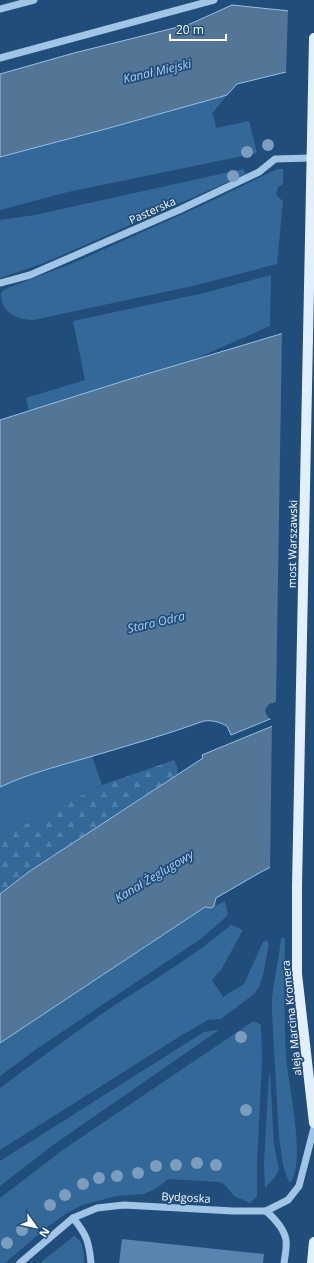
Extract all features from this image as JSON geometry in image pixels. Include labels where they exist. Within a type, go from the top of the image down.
[{"type":"main road","name":"most Warszawski","points":[[297,886],[314,38]]},
{"type":"main road","name":"aleja Marcina Kromera","points":[[297,886],[297,974],[314,1123]]},
{"type":"main road","points":[[312,1263],[314,1242]]},
{"type":"street","points":[[0,8],[34,0]]},
{"type":"street","points":[[0,58],[214,0]]},
{"type":"street","name":"Pasterska","points":[[0,284],[30,275],[178,210],[259,172],[275,159],[311,158]]},
{"type":"street","name":"Bydgoska","points":[[20,1263],[73,1218],[97,1208],[124,1205],[233,1211],[266,1211],[288,1200],[299,1186],[314,1128]]},
{"type":"street","points":[[266,1211],[273,1217],[281,1228],[286,1240],[284,1263]]},
{"type":"street","points":[[73,1218],[82,1228],[89,1243],[92,1263]]},
{"type":"green space","points":[[227,95],[212,114],[216,128],[249,121],[257,153],[68,192],[0,210],[0,157]]},
{"type":"green space","points":[[243,169],[246,174],[44,263],[0,278],[0,220],[35,215]]},
{"type":"green space","points":[[277,169],[283,169],[283,184],[278,187],[276,194],[283,201],[277,264],[193,286],[33,320],[27,320],[11,314],[3,305],[1,293],[5,289],[71,264],[205,204]]},
{"type":"green space","points":[[271,275],[270,326],[195,359],[29,411],[26,398],[85,380],[73,321],[204,293]]},
{"type":"green space","points":[[92,756],[102,785],[0,837],[0,787],[34,773]]},
{"type":"green space","points":[[174,760],[177,766],[178,774],[30,871],[0,894],[0,837],[102,785]]},
{"type":"green space","points":[[225,901],[228,915],[202,938],[38,1048],[0,1076],[0,1043],[205,907],[211,908]]},
{"type":"green space","points":[[231,925],[243,930],[221,970],[212,980],[223,997],[244,984],[263,942],[266,940],[269,943],[263,975],[259,987],[254,994],[221,1019],[208,1020],[182,1035],[0,1150],[0,1088],[93,1020],[185,959]]},
{"type":"green space","points":[[281,938],[285,938],[284,996],[287,1068],[297,1139],[295,1171],[291,1182],[289,1182],[283,1165],[279,1137],[272,1012],[273,993]]},
{"type":"green space","points":[[252,1022],[256,1022],[261,1025],[262,1060],[257,1163],[257,1196],[250,1203],[234,1196],[224,1184],[218,1182],[168,1179],[157,1188],[144,1194],[117,1196],[82,1205],[50,1225],[5,1263],[0,1263],[0,1198],[64,1149]]},
{"type":"green space","points":[[219,1030],[53,1145],[0,1186],[0,1161],[204,1032]]},
{"type":"green space","points":[[269,1074],[274,1145],[279,1170],[265,1188],[264,1163]]},
{"type":"green space","points":[[175,1193],[207,1195],[210,1198],[207,1200],[177,1198],[174,1195]]},
{"type":"green space","points":[[74,1236],[82,1244],[84,1263],[40,1263]]},
{"type":"water","name":"Kanał Miejski","points":[[314,0],[301,80],[286,72],[237,84],[227,95],[0,157],[0,74],[74,53],[190,24],[232,5],[290,11]]},
{"type":"water","name":"Stara Odra","points":[[314,324],[314,701],[231,735],[227,726],[221,723],[204,721],[46,770],[0,787],[0,420]]},
{"type":"water","name":"Kanał Żeglugowy","points":[[314,709],[314,845],[261,872],[216,898],[214,906],[211,908],[205,907],[0,1043],[0,894],[30,871],[203,758],[202,755]]},
{"type":"pier","points":[[294,0],[314,0],[314,77],[300,82],[286,75],[288,9]]},
{"type":"pier","points":[[314,322],[314,703],[272,720],[267,716],[265,710],[269,704],[276,702],[282,331]]},
{"type":"pier","points":[[314,707],[314,848],[270,870],[272,724]]},
{"type":"building","points":[[122,1239],[264,1254],[263,1263],[119,1263]]}]
